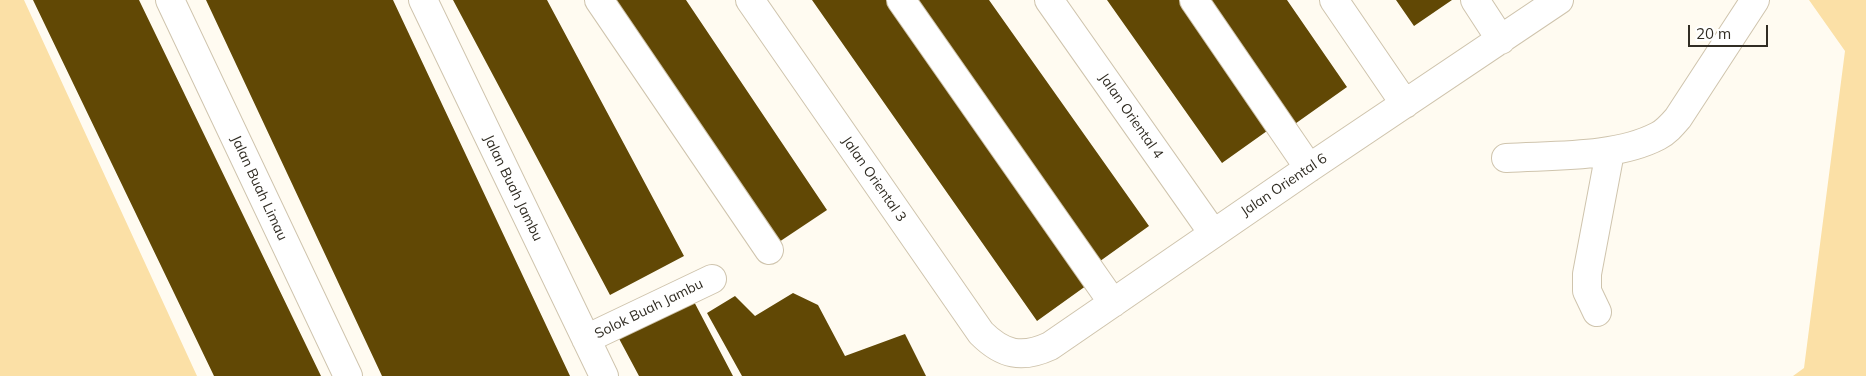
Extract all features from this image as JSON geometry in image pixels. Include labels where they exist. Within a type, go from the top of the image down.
[{"type":"street","name":"Jalan Buah Limau","points":[[170,0],[348,376]]},
{"type":"street","name":"Jalan Buah Jambu","points":[[423,0],[604,376]]},
{"type":"street","points":[[600,0],[769,250]]},
{"type":"street","name":"Jalan Oriental 3","points":[[750,0],[982,333],[992,344],[1005,350]]},
{"type":"street","points":[[901,0],[1114,303]]},
{"type":"street","name":"Jalan Oriental 4","points":[[1049,0],[1213,233]]},
{"type":"street","points":[[1194,0],[1309,168]]},
{"type":"street","points":[[1334,0],[1405,104]]},
{"type":"street","points":[[1475,0],[1502,40]]},
{"type":"street","name":"Jalan Oriental 6","points":[[1005,350],[1035,353],[1050,346],[1213,233],[1559,0]]},
{"type":"street","points":[[1506,158],[1610,152],[1648,140],[1668,130],[1678,118],[1755,0]]},
{"type":"street","points":[[1597,312],[1587,291],[1587,274],[1610,152]]},
{"type":"street","name":"Solok Buah Jambu","points":[[586,339],[712,279]]},
{"type":"shaded area","points":[[0,0],[24,0],[197,376],[0,376]]},
{"type":"shaded area","points":[[1809,0],[1866,0],[1866,376],[1793,376],[1804,368],[1845,51]]},
{"type":"building","points":[[33,0],[139,0],[321,376],[214,376]]},
{"type":"building","points":[[206,0],[393,0],[570,376],[382,376]]},
{"type":"building","points":[[453,0],[547,0],[684,256],[610,295]]},
{"type":"building","points":[[608,0],[686,0],[827,210],[773,246]]},
{"type":"building","points":[[812,0],[892,0],[1090,283],[1037,321]]},
{"type":"building","points":[[909,0],[989,0],[1149,226],[1096,264]]},
{"type":"building","points":[[1107,0],[1186,0],[1274,126],[1222,163]]},
{"type":"building","points":[[1204,0],[1287,0],[1347,87],[1292,126]]},
{"type":"building","points":[[1396,0],[1452,0],[1414,26]]},
{"type":"building","points":[[793,293],[818,305],[845,356],[905,334],[926,376],[742,376],[707,313],[735,296],[755,316]]},
{"type":"building","points":[[690,294],[733,376],[639,376],[616,333]]}]
